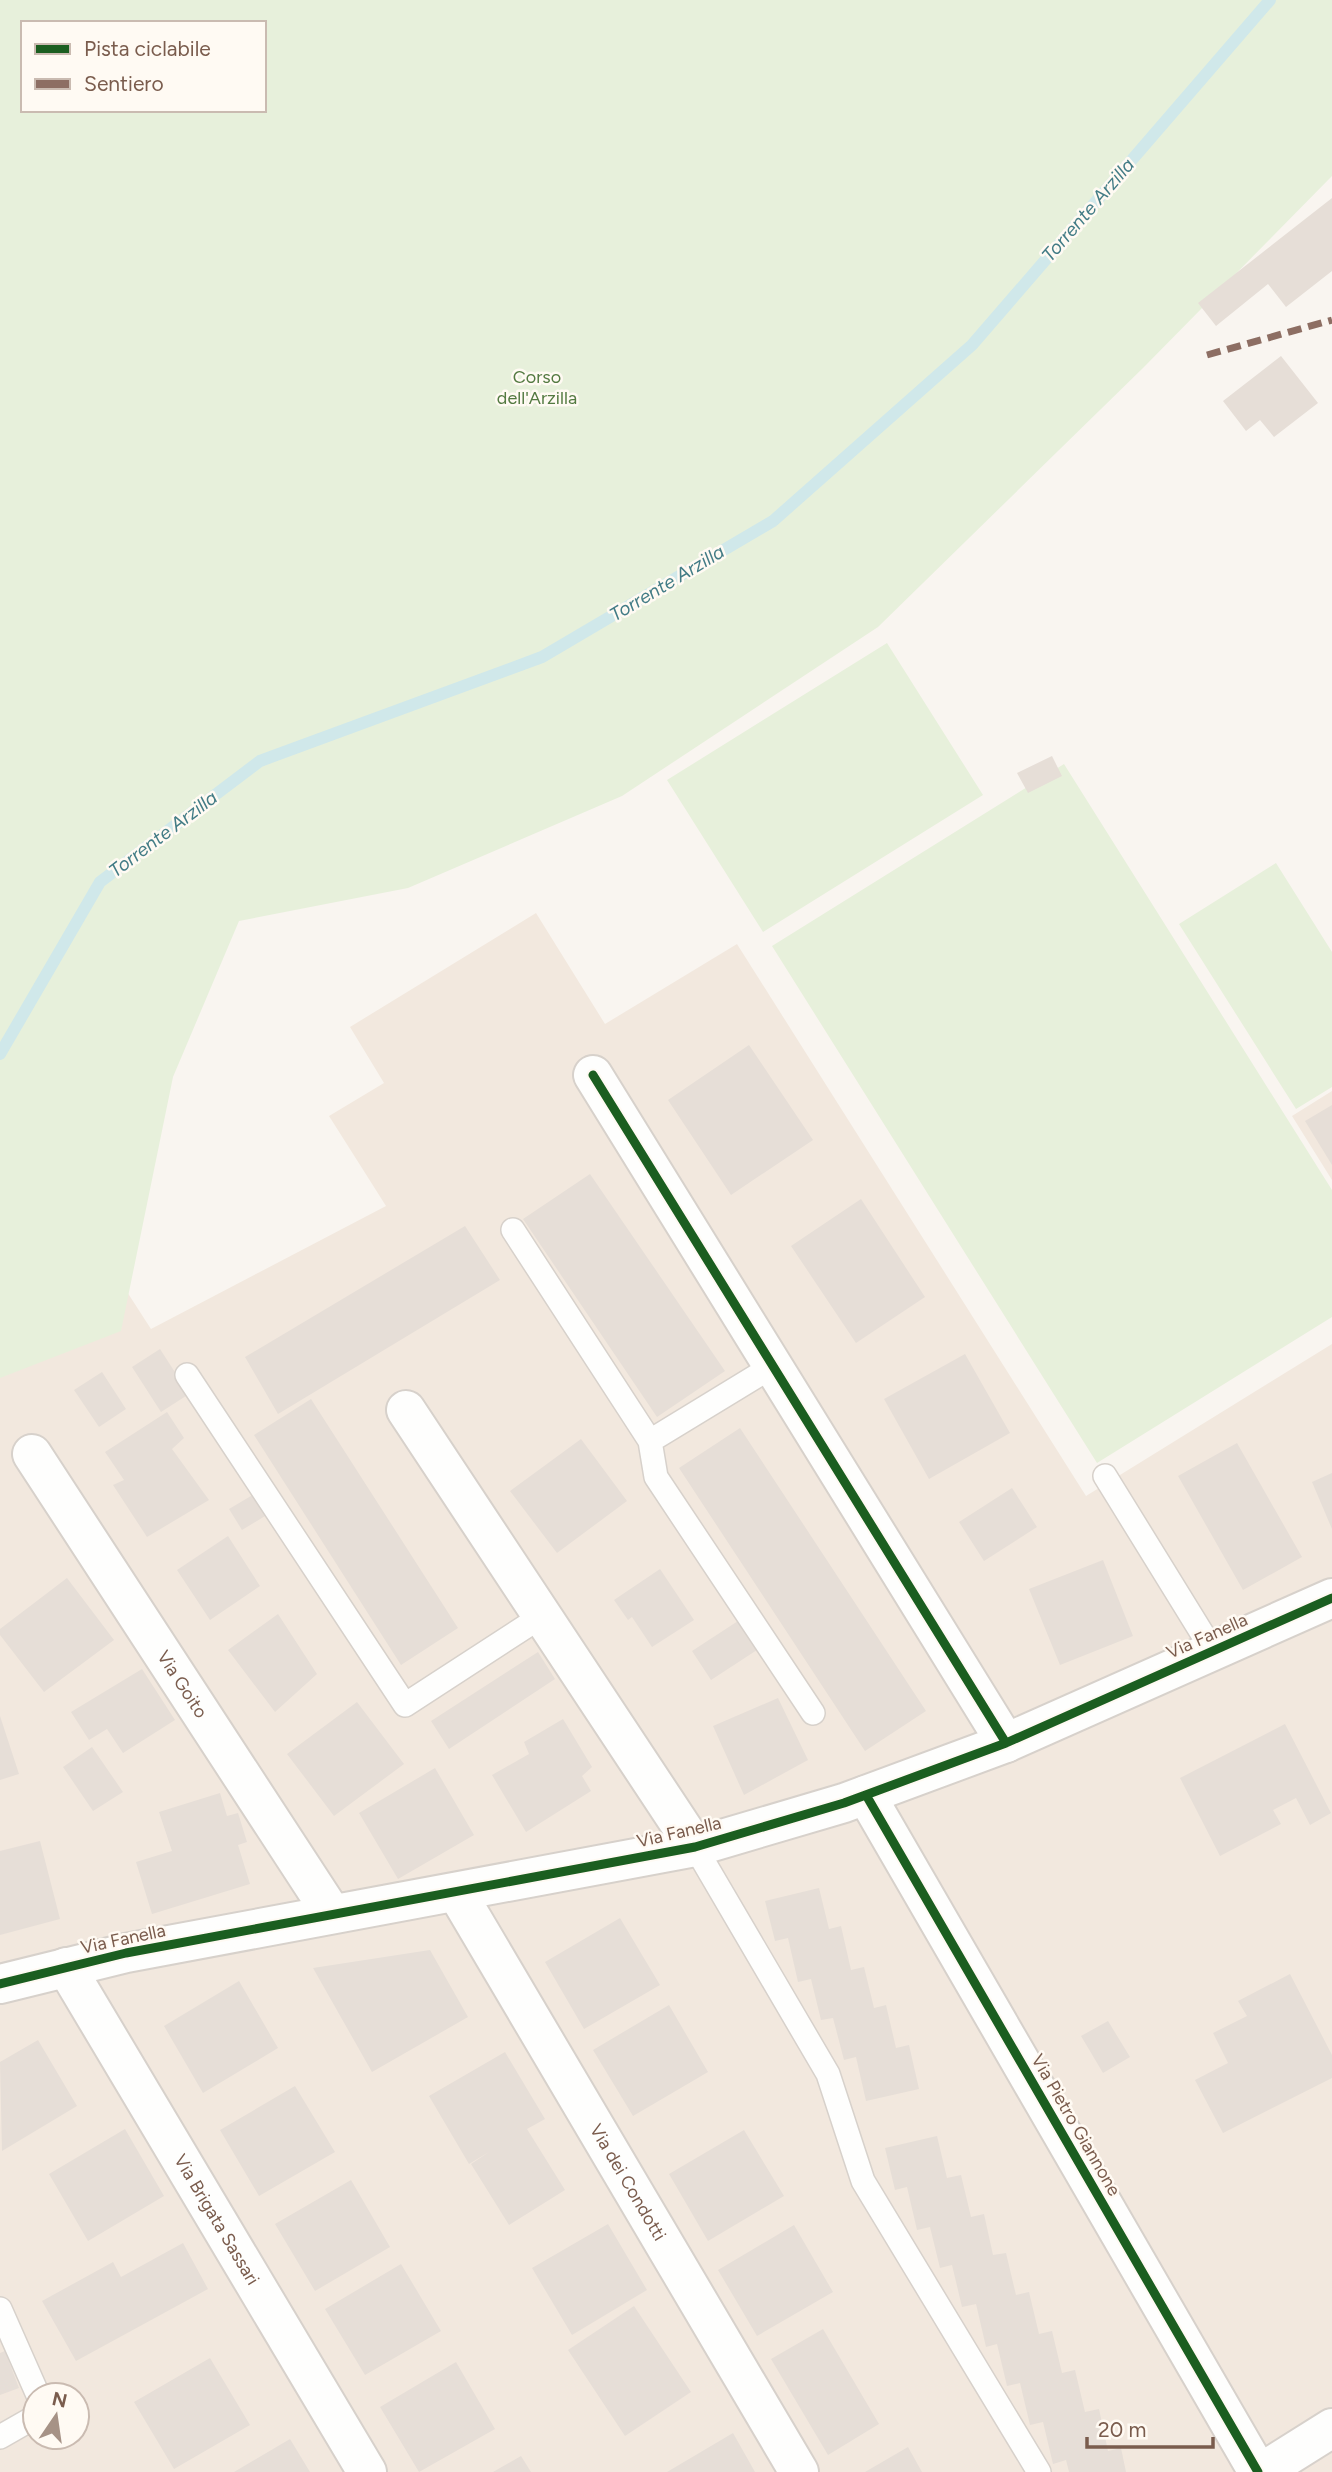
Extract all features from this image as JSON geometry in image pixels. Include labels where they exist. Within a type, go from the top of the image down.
[{"type":"street","points":[[593,1075],[1006,1742]]},
{"type":"street","points":[[406,1410],[695,1847]]},
{"type":"street","name":"Via Goito","points":[[32,1454],[332,1914]]},
{"type":"street","name":"Via Fanella","points":[[0,1984],[126,1953],[695,1847],[866,1795],[1006,1742],[1332,1598]]},
{"type":"street","name":"Via Pietro Giannone","points":[[866,1795],[1260,2472]]},
{"type":"street","name":"Via dei Condotti","points":[[457,1893],[799,2472]]},
{"type":"street","name":"Via Brigata Sassari","points":[[66,1968],[366,2472]]},
{"type":"street","points":[[1260,2472],[1332,2428]]},
{"type":"lane","points":[[513,1230],[650,1441],[656,1477],[813,1713]]},
{"type":"lane","points":[[650,1441],[773,1366]]},
{"type":"lane","points":[[187,1375],[405,1705],[542,1616]]},
{"type":"lane","points":[[1105,1476],[1213,1651]]},
{"type":"lane","points":[[695,1847],[828,2074],[863,2181],[1039,2472]]},
{"type":"lane","points":[[0,2308],[32,2381]]},
{"type":"lane","points":[[0,2437],[21,2425]]},
{"type":"shaded area","points":[[536,913],[605,1024],[737,944],[1086,1496],[1332,1344],[1332,2472],[0,2472],[0,1322],[98,1247],[151,1329],[386,1206],[329,1116],[384,1083],[350,1027]]},
{"type":"shaded area","points":[[1332,1091],[1332,1180],[1292,1116]]},
{"type":"green space","name":"Corso dell'Arzilla","points":[[0,0],[1332,0],[1332,176],[1143,368],[878,627],[622,796],[408,888],[239,921],[173,1077],[121,1331],[0,1378]]},
{"type":"green space","points":[[887,643],[983,795],[763,932],[667,780]]},
{"type":"green space","points":[[1064,764],[1332,1190],[1332,1317],[1097,1463],[772,946]]},
{"type":"green space","points":[[1276,863],[1332,952],[1332,1087],[1296,1109],[1179,924]]},
{"type":"building","points":[[1332,198],[1332,271],[1286,307],[1268,284],[1216,326],[1198,303]]},
{"type":"building","points":[[1281,356],[1318,403],[1274,437],[1260,420],[1246,431],[1223,401]]},
{"type":"building","points":[[1052,756],[1062,776],[1028,793],[1017,773]]},
{"type":"building","points":[[749,1045],[813,1140],[731,1195],[668,1100]]},
{"type":"building","points":[[1332,1105],[1332,1165],[1305,1121]]},
{"type":"building","points":[[590,1174],[725,1371],[657,1417],[523,1219]]},
{"type":"building","points":[[861,1199],[925,1297],[856,1343],[791,1246]]},
{"type":"building","points":[[465,1226],[500,1280],[278,1414],[245,1357]]},
{"type":"building","points":[[160,1349],[189,1394],[161,1412],[132,1367]]},
{"type":"building","points":[[965,1354],[1010,1433],[929,1479],[884,1399]]},
{"type":"building","points":[[102,1372],[126,1409],[99,1427],[74,1390]]},
{"type":"building","points":[[311,1399],[458,1628],[401,1665],[254,1435]]},
{"type":"building","points":[[167,1412],[184,1438],[172,1449],[209,1500],[147,1537],[113,1485],[124,1480],[105,1452]]},
{"type":"building","points":[[740,1428],[926,1711],[865,1751],[679,1468]]},
{"type":"building","points":[[581,1439],[627,1501],[557,1553],[510,1491]]},
{"type":"building","points":[[1237,1443],[1302,1557],[1243,1590],[1178,1476]]},
{"type":"building","points":[[1332,1473],[1332,1529],[1312,1482]]},
{"type":"building","points":[[1012,1488],[1037,1527],[984,1561],[959,1522]]},
{"type":"building","points":[[256,1493],[270,1513],[242,1530],[229,1509]]},
{"type":"building","points":[[228,1536],[260,1586],[210,1620],[177,1570]]},
{"type":"building","points":[[1103,1560],[1133,1636],[1060,1665],[1029,1589]]},
{"type":"building","points":[[660,1569],[694,1620],[652,1647],[632,1617],[628,1620],[614,1600]]},
{"type":"building","points":[[67,1578],[114,1640],[44,1692],[0,1635],[0,1629]]},
{"type":"building","points":[[278,1614],[317,1674],[275,1712],[228,1650]]},
{"type":"building","points":[[738,1621],[757,1650],[711,1680],[692,1651]]},
{"type":"building","points":[[538,1652],[555,1679],[449,1749],[431,1721]]},
{"type":"building","points":[[142,1669],[175,1720],[123,1753],[107,1729],[89,1740],[71,1712]]},
{"type":"building","points":[[778,1698],[808,1760],[744,1795],[713,1726]]},
{"type":"building","points":[[357,1702],[404,1764],[334,1816],[287,1754]]},
{"type":"building","points":[[0,1716],[19,1774],[0,1780]]},
{"type":"building","points":[[563,1719],[592,1767],[582,1776],[591,1791],[526,1832],[492,1775],[529,1754],[524,1742]]},
{"type":"building","points":[[1285,1724],[1331,1813],[1310,1825],[1296,1798],[1273,1810],[1281,1824],[1220,1856],[1180,1778]]},
{"type":"building","points":[[92,1747],[123,1792],[93,1811],[63,1767]]},
{"type":"building","points":[[435,1768],[474,1835],[398,1879],[359,1813]]},
{"type":"building","points":[[220,1793],[227,1816],[238,1813],[247,1842],[238,1845],[250,1884],[152,1914],[136,1862],[172,1851],[159,1812]]},
{"type":"building","points":[[40,1841],[60,1919],[0,1935],[0,1851]]},
{"type":"building","points":[[819,1888],[829,1929],[841,1926],[851,1970],[864,1967],[874,2008],[886,2005],[896,2048],[909,2045],[919,2089],[866,2101],[856,2057],[844,2060],[833,2018],[821,2020],[811,1979],[798,1982],[788,1938],[775,1941],[765,1901]]},
{"type":"building","points":[[620,1918],[660,1985],[584,2029],[545,1962]]},
{"type":"building","points":[[430,1950],[468,2017],[372,2072],[313,1968]]},
{"type":"building","points":[[1290,1974],[1332,2055],[1332,2078],[1223,2133],[1195,2080],[1228,2063],[1213,2033],[1247,2016],[1238,2001]]},
{"type":"building","points":[[239,1981],[278,2048],[203,2093],[164,2026]]},
{"type":"building","points":[[669,2005],[708,2072],[633,2116],[593,2050]]},
{"type":"building","points":[[1108,2021],[1130,2057],[1103,2073],[1081,2036]]},
{"type":"building","points":[[38,2040],[77,2106],[2,2151],[0,2062]]},
{"type":"building","points":[[505,2052],[545,2119],[527,2129],[565,2190],[509,2225],[471,2164],[489,2152],[469,2164],[429,2096]]},
{"type":"building","points":[[295,2086],[335,2152],[259,2196],[220,2130]]},
{"type":"building","points":[[125,2129],[164,2196],[88,2241],[49,2174]]},
{"type":"building","points":[[744,2130],[784,2196],[708,2241],[669,2174]]},
{"type":"building","points":[[937,2136],[947,2178],[961,2175],[971,2217],[984,2214],[993,2255],[1006,2253],[1016,2295],[1029,2292],[1039,2334],[1052,2331],[1062,2373],[1075,2370],[1085,2412],[1099,2409],[1108,2451],[1121,2448],[1126,2472],[1069,2472],[1066,2460],[1053,2464],[1043,2422],[1030,2425],[1020,2383],[1007,2386],[997,2344],[986,2347],[976,2304],[962,2307],[952,2265],[940,2268],[930,2227],[917,2230],[907,2187],[895,2190],[885,2148]]},
{"type":"building","points":[[351,2180],[390,2247],[315,2291],[275,2224]]},
{"type":"building","points":[[608,2224],[647,2290],[572,2335],[532,2268]]},
{"type":"building","points":[[794,2225],[833,2292],[757,2336],[718,2270]]},
{"type":"building","points":[[183,2243],[208,2289],[76,2361],[42,2301],[113,2262],[121,2277]]},
{"type":"building","points":[[401,2264],[441,2331],[365,2375],[325,2309]]},
{"type":"building","points":[[634,2306],[691,2392],[625,2436],[568,2350]]},
{"type":"building","points":[[823,2329],[879,2424],[828,2455],[771,2359]]},
{"type":"building","points":[[5,2351],[19,2388],[0,2395],[0,2353]]},
{"type":"building","points":[[210,2358],[250,2425],[174,2469],[134,2402]]},
{"type":"building","points":[[456,2362],[495,2429],[419,2472],[380,2407]]},
{"type":"building","points":[[733,2433],[755,2472],[667,2472]]},
{"type":"building","points":[[290,2439],[310,2472],[234,2472]]},
{"type":"building","points":[[908,2447],[922,2472],[865,2472]]},
{"type":"building","points":[[521,2456],[531,2472],[493,2472]]},
{"type":"waterway","name":"Torrente Arzilla","points":[[0,1054],[100,882],[260,761],[542,657],[773,521],[972,345],[1270,0]]},
{"type":"marked path","points":[[1207,355],[1332,320]]},
{"type":"cycle path","points":[[593,1075],[1006,1743]]},
{"type":"cycle path","points":[[0,1984],[126,1953],[695,1847],[844,1803],[1006,1743],[1332,1598]]},
{"type":"cycle path","points":[[866,1795],[1258,2472]]}]
